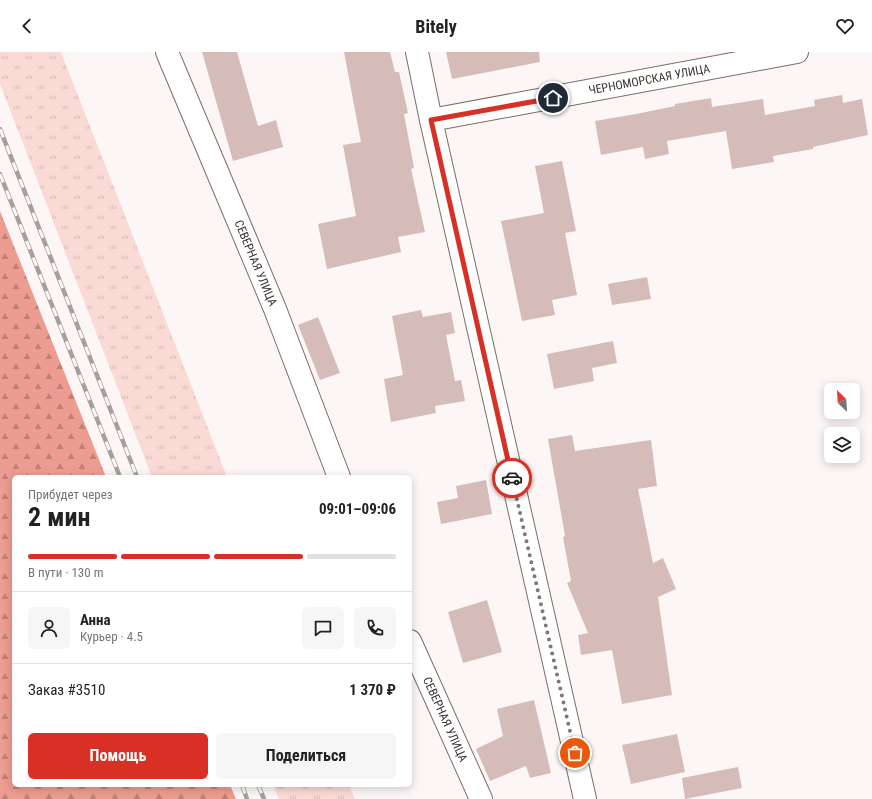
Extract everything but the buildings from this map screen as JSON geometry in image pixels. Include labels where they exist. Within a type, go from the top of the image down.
[{"type":"street","name":"СЕВЕРНАЯ УЛИЦА","points":[[167,52],[275,309],[338,475]]},
{"type":"street","points":[[417,52],[431,120],[585,799]]},
{"type":"street","name":"ЧЕРНОМОРСКАЯ УЛИЦА","points":[[431,120],[797,52]]},
{"type":"street","name":"СЕВЕРНАЯ УЛИЦА","points":[[412,644],[481,799]]},
{"type":"green space","points":[[0,52],[61,52],[226,475],[151,475],[0,84]]},
{"type":"green space","points":[[0,211],[105,475],[12,475],[12,787],[231,787],[236,799],[0,799]]},
{"type":"green space","points":[[274,787],[350,787],[355,799],[279,799]]},
{"type":"railway","points":[[0,129],[136,475]]},
{"type":"railway","points":[[0,174],[119,475]]},
{"type":"railway","points":[[243,787],[247,799]]},
{"type":"railway","points":[[259,787],[264,799]]},
{"type":"way so far","points":[[512,478],[575,753]]},
{"type":"route","points":[[512,478],[431,120],[553,98]]}]
